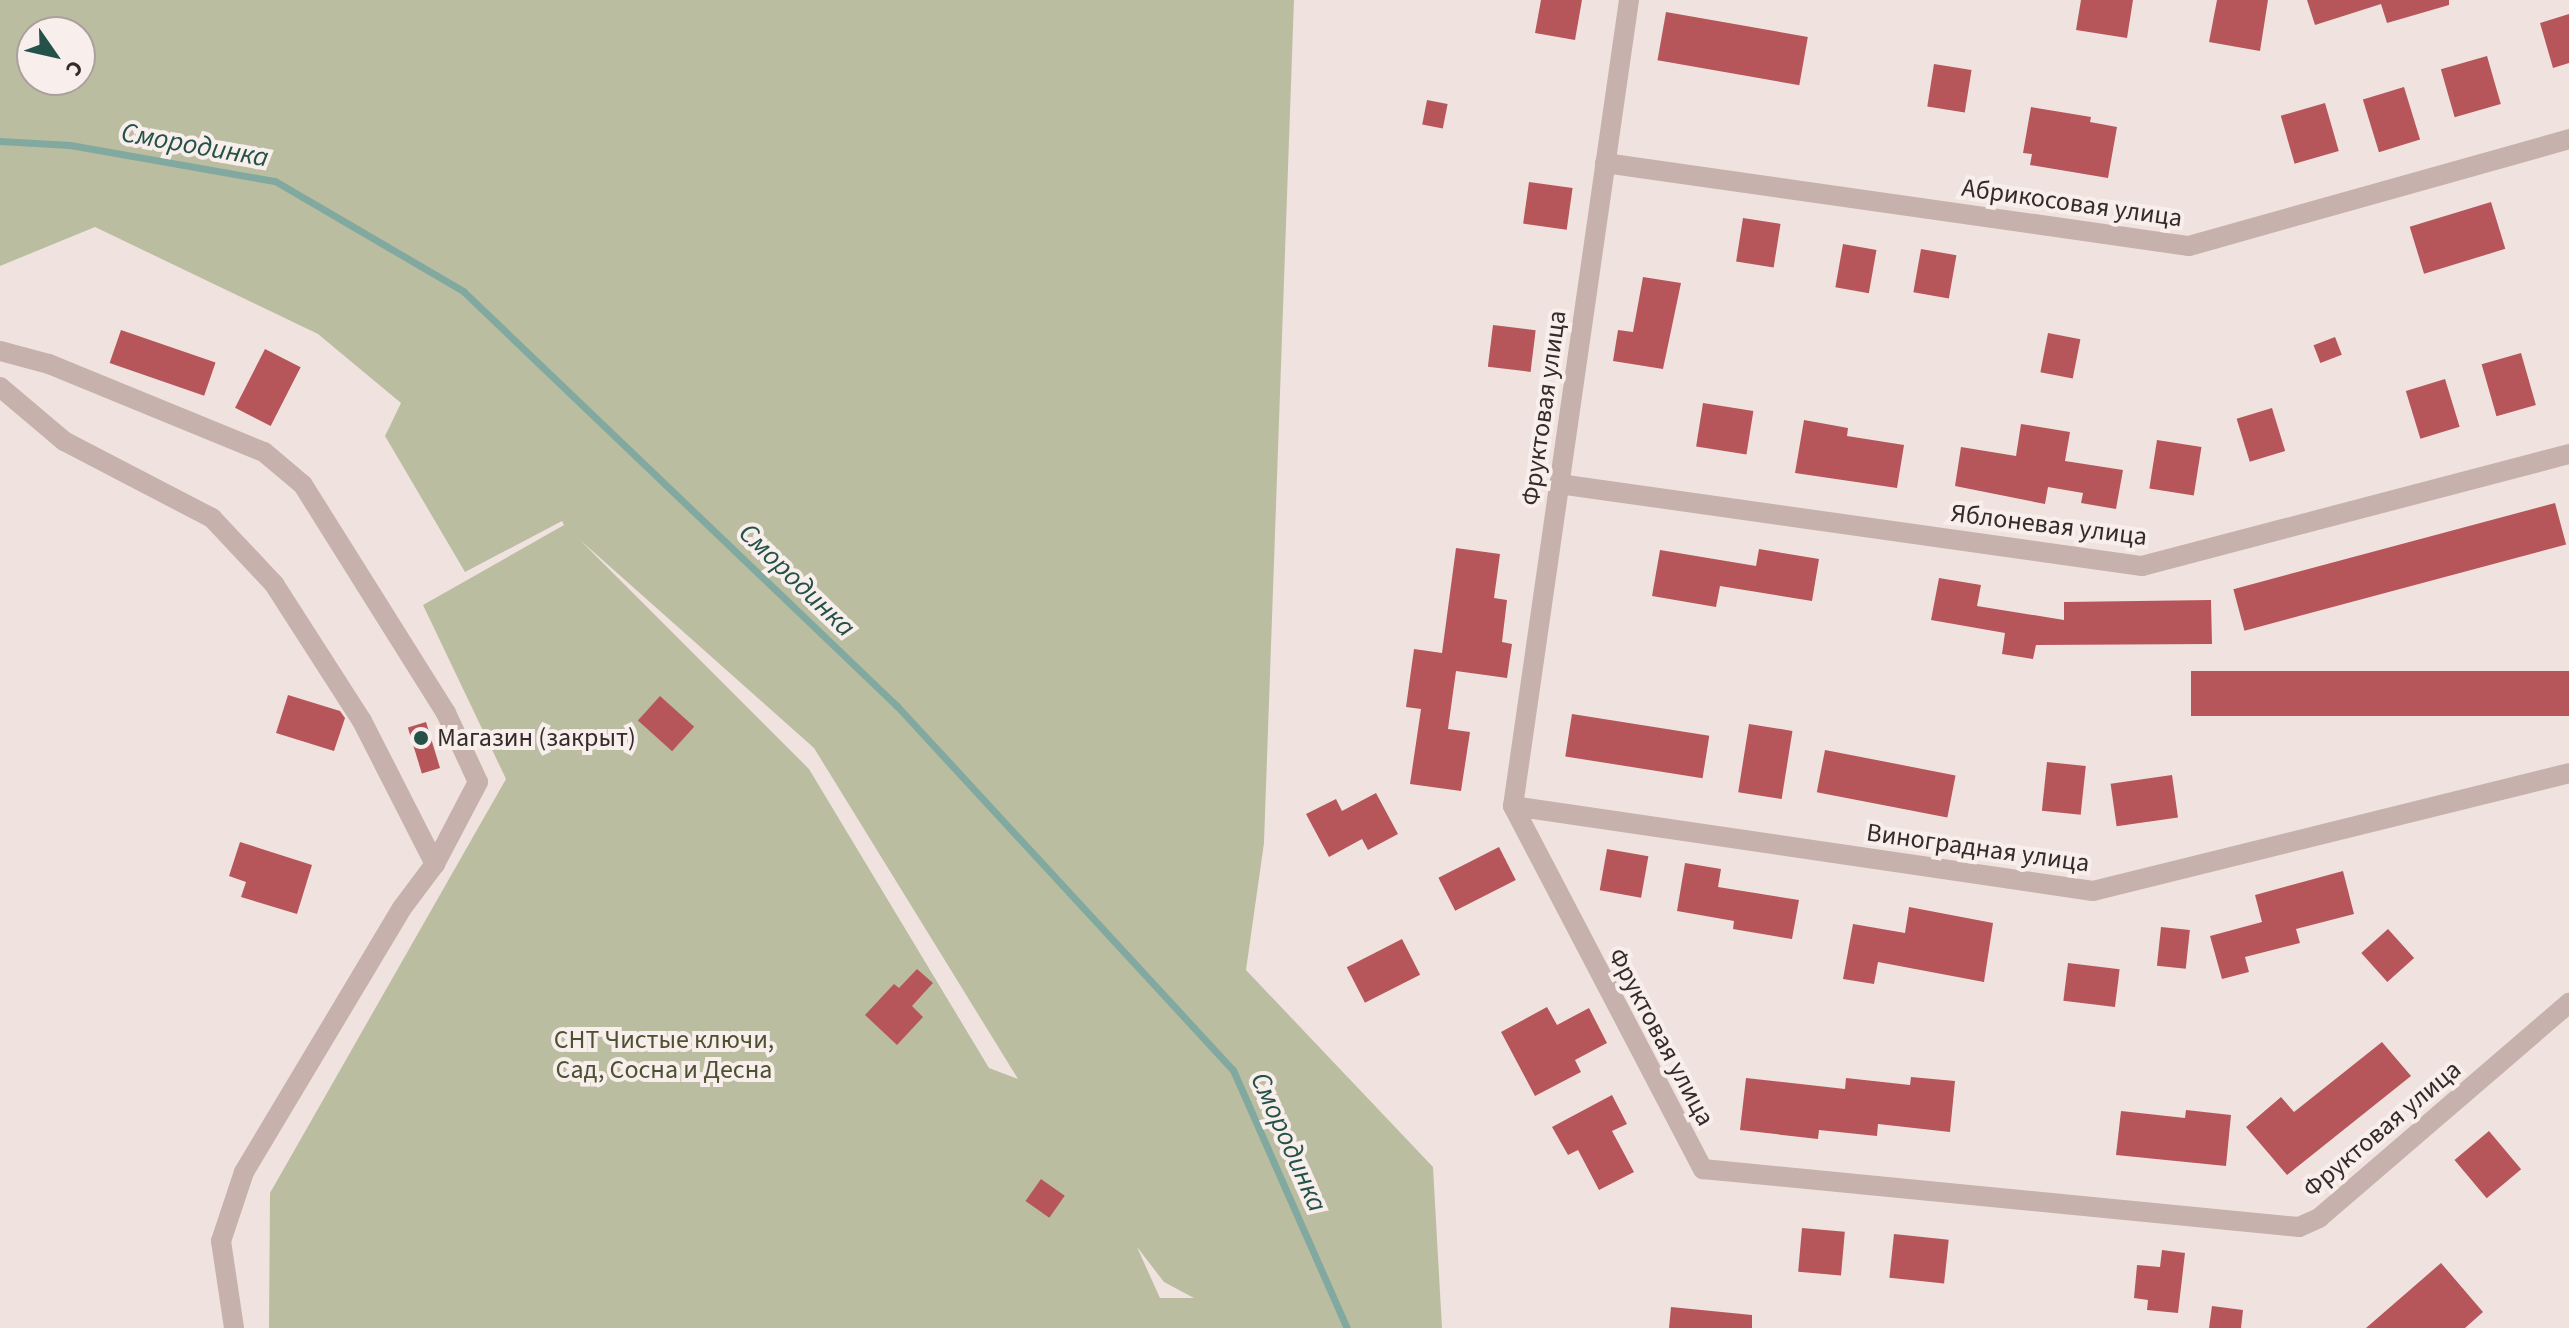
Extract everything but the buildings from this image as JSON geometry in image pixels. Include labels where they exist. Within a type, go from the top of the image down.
[{"type":"street","name":"Фруктовая улица","points":[[1629,0],[1513,806],[1696,1162],[1711,1173],[2299,1227],[2319,1218],[2569,1003]]},
{"type":"street","name":"Абрикосовая улица","points":[[1605,163],[2189,246],[2569,139]]},
{"type":"street","points":[[0,351],[49,364],[264,452],[303,485],[446,713],[478,782],[435,864],[402,908],[244,1172],[221,1241],[234,1328]]},
{"type":"street","points":[[0,387],[64,441],[212,518],[264,573],[362,721],[435,864]]},
{"type":"street","name":"Яблоневая улица","points":[[1559,484],[2142,566],[2569,454]]},
{"type":"street","name":"Виноградная улица","points":[[1513,806],[2093,891],[2569,773]]},
{"type":"green space","name":"СНТ Чистые ключи, Сад, Сосна и Десна","points":[[0,0],[1294,0],[1264,843],[1246,970],[1433,1167],[1442,1328],[269,1328],[270,1193],[506,779],[423,605],[564,525],[562,521],[465,572],[385,436],[401,403],[318,334],[95,227],[0,266]],"holes":[[[580,540],[814,748],[1018,1079],[989,1068],[809,769]],[[1137,1247],[1164,1282],[1194,1298],[1160,1298]]]},
{"type":"waterway","name":"Смородинка","points":[[0,141],[70,145],[275,181],[463,291],[897,706],[1233,1070],[1347,1328]]},
{"type":"place","name":"Магазин (закрыт)","points":[[421,738]]}]
